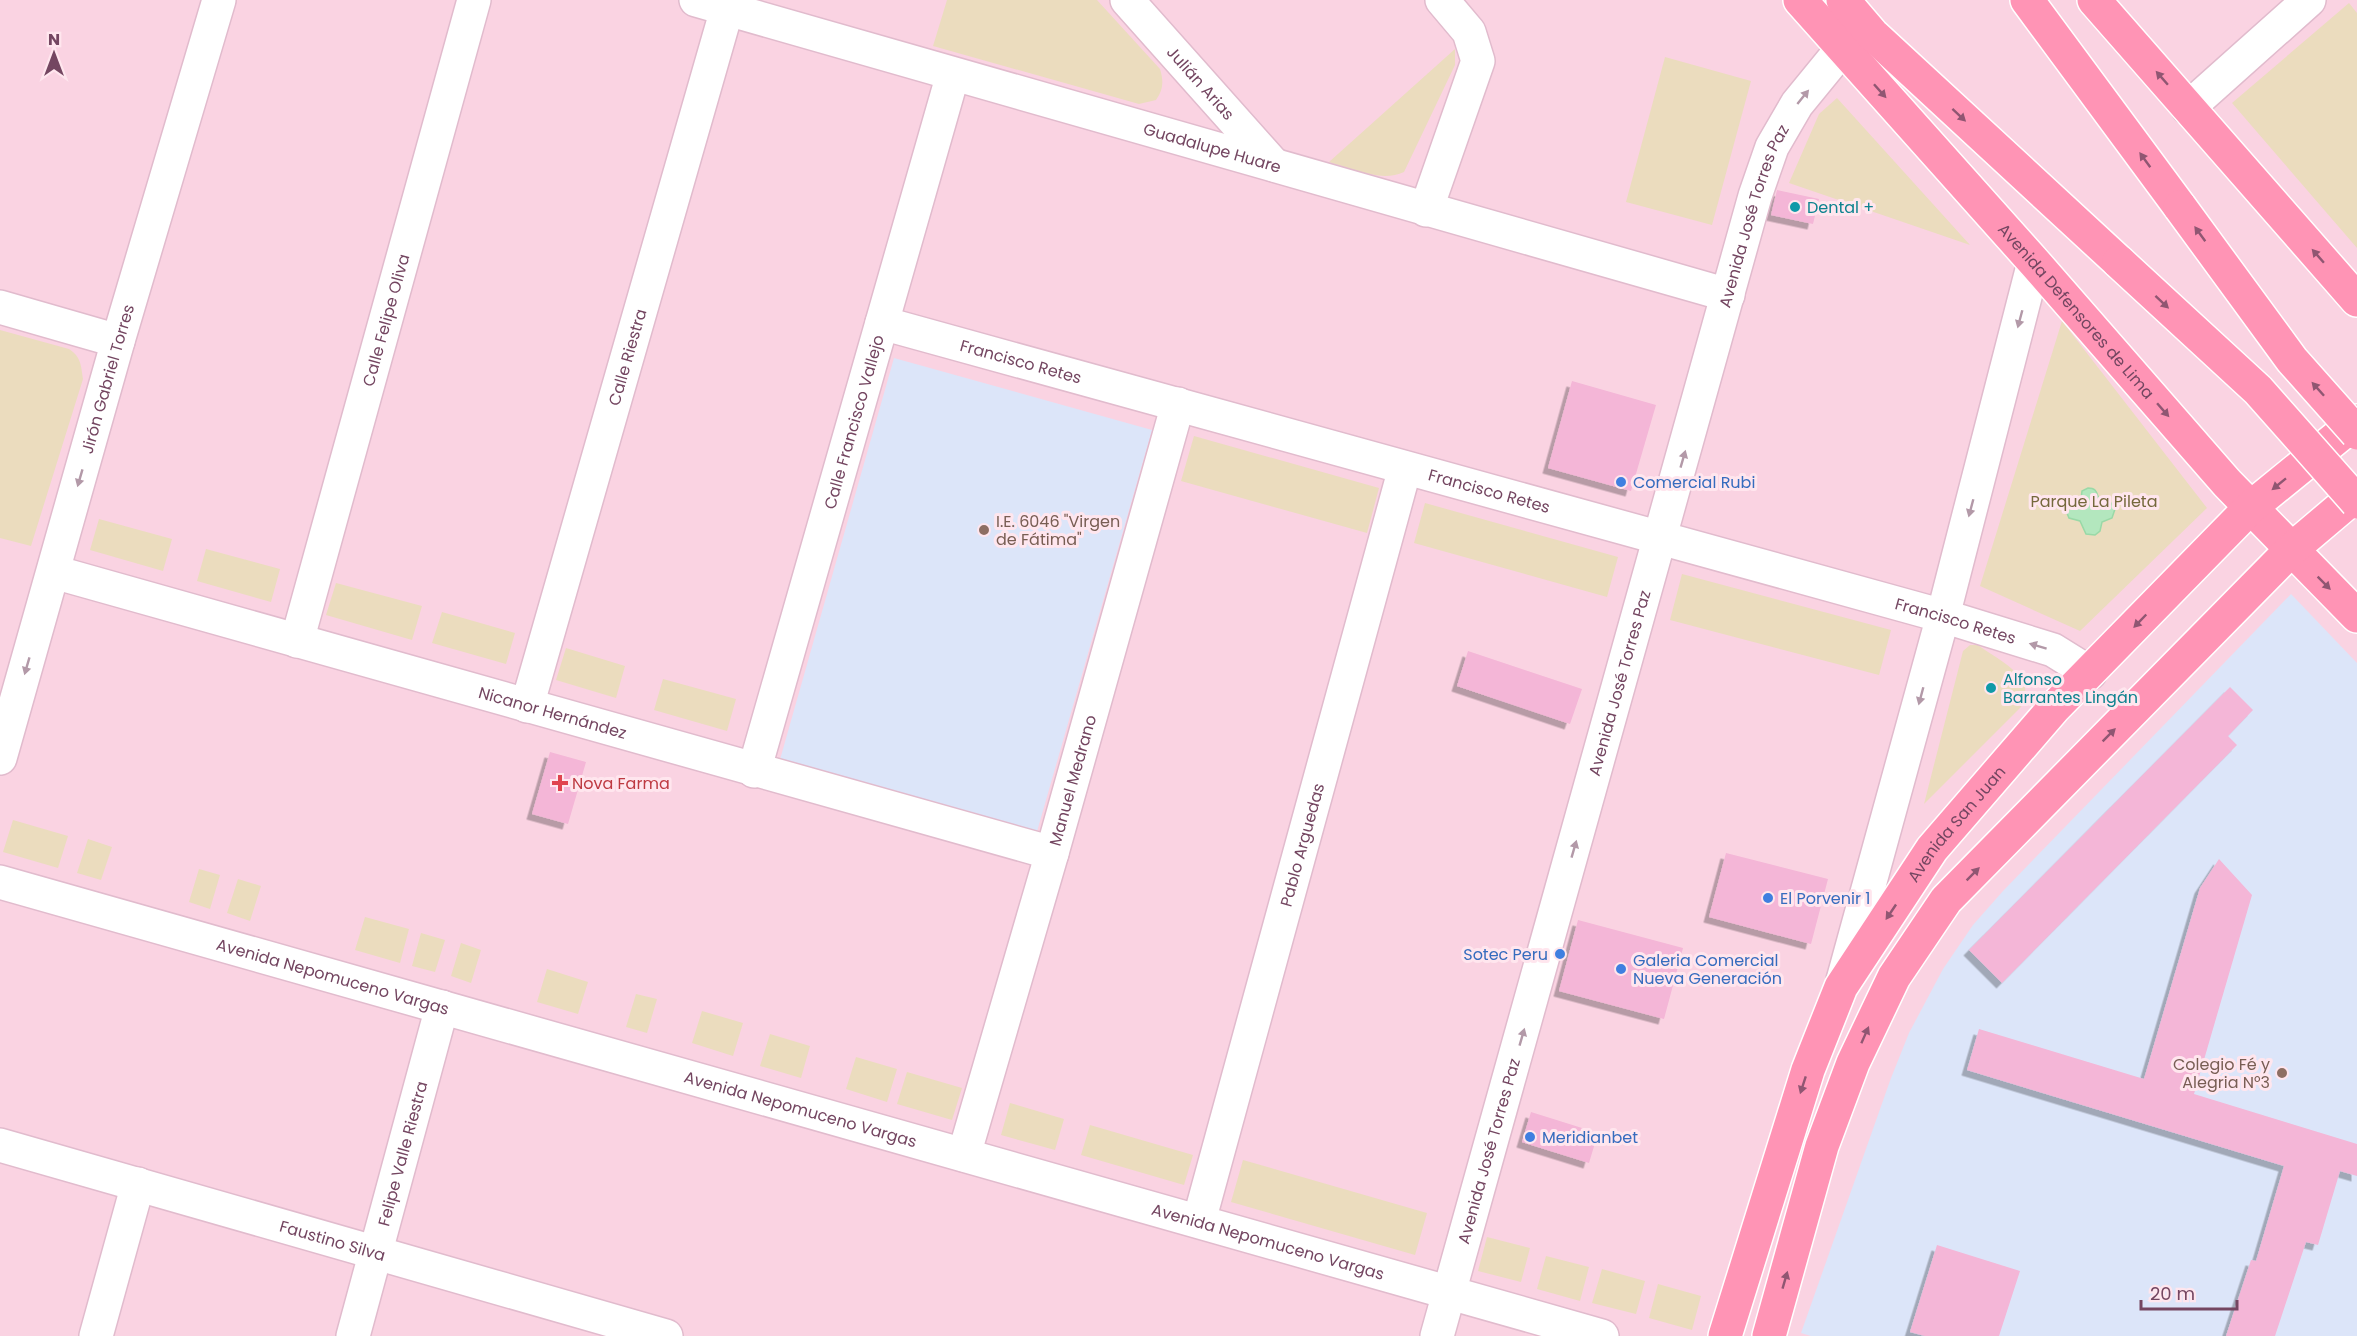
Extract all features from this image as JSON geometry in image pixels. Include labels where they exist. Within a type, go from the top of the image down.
[{"type":"main road","name":"Avenida Defensores de Lima","points":[[1800,0],[2250,508],[2357,616]]},
{"type":"main road","points":[[1843,0],[1872,34],[2258,390],[2357,502]]},
{"type":"main road","points":[[2027,0],[2292,360],[2357,433]]},
{"type":"main road","points":[[2094,0],[2357,300]]},
{"type":"main road","name":"Avenida San Juan","points":[[1725,1336],[1808,1070],[1841,987],[1932,849],[2054,708],[2250,508],[2357,421]]},
{"type":"main road","points":[[1769,1336],[1822,1146],[1837,1104],[1868,1030],[1894,977],[1946,900],[2291,550],[2357,494]]},
{"type":"street","name":"Jirón Gabriel Torres","points":[[0,758],[118,341],[219,0]]},
{"type":"street","name":"Calle Felipe Oliva","points":[[297,641],[474,0]]},
{"type":"street","name":"Guadalupe Huare","points":[[696,0],[1728,295]]},
{"type":"street","name":"Julián Arias","points":[[1127,0],[1274,165]]},
{"type":"street","points":[[1426,210],[1478,61],[1469,32],[1442,0]]},
{"type":"street","points":[[2188,108],[2309,0]]},
{"type":"street","name":"Calle Riestra","points":[[527,706],[727,9]]},
{"type":"street","name":"Avenida José Torres Paz","points":[[1437,1336],[1755,196],[1772,147],[1797,104],[1842,49]]},
{"type":"street","name":"Calle Francisco Vallejo","points":[[754,771],[953,74]]},
{"type":"street","points":[[1841,987],[1943,616],[2034,262]]},
{"type":"street","points":[[0,308],[118,341]]},
{"type":"street","name":"Francisco Retes","points":[[882,323],[1943,616],[2053,650],[2090,673]]},
{"type":"street","name":"Manuel Medrano","points":[[964,1155],[1052,853],[1178,404]]},
{"type":"street","name":"Pablo Arguedas","points":[[1199,1221],[1405,468]]},
{"type":"street","name":"Nicanor Hernández","points":[[54,572],[754,771],[1052,853]]},
{"type":"street","name":"Avenida Nepomuceno Vargas","points":[[0,882],[1602,1336]]},
{"type":"street","name":"Felipe Valle Riestra","points":[[353,1336],[442,1007]]},
{"type":"street","name":"Faustino Silva","points":[[0,1145],[375,1253],[615,1329],[666,1336]]},
{"type":"street","points":[[96,1336],[138,1184]]},
{"type":"shaded area","points":[[0,0],[2357,0],[2357,1336],[0,1336]]},
{"type":"shaded area","name":"I.E. 6046 \"Virgen de Fátima\"","points":[[894,358],[1152,430],[1036,835],[779,763]]},
{"type":"shaded area","points":[[2088,488],[2095,490],[2100,501],[2111,503],[2115,509],[2112,518],[2102,522],[2100,531],[2095,535],[2086,534],[2080,521],[2069,518],[2067,513],[2071,505],[2081,499],[2082,491]]},
{"type":"shaded area","points":[[2291,594],[2357,663],[2357,1336],[1811,1336],[1801,1333],[1891,1078],[1909,1033],[1943,969],[1973,925],[2003,891]]},
{"type":"green space","points":[[947,0],[1097,0],[1160,69],[1162,86],[1160,93],[1156,100],[1139,104],[933,46]]},
{"type":"green space","points":[[2349,3],[2357,13],[2357,248],[2232,103]]},
{"type":"green space","points":[[1455,49],[1455,65],[1404,172],[1386,176],[1376,175],[1329,162]]},
{"type":"green space","points":[[1665,57],[1751,81],[1712,225],[1626,202]]},
{"type":"green space","points":[[1837,98],[1970,245],[1789,183],[1819,114]]},
{"type":"green space","name":"Parque La Pileta","points":[[2062,321],[2207,508],[2080,631],[1980,586]]},
{"type":"green space","points":[[0,330],[69,349],[81,365],[83,379],[31,546],[0,538]]},
{"type":"green space","points":[[1194,436],[1379,488],[1367,533],[1181,481]]},
{"type":"green space","points":[[1425,503],[1618,557],[1607,597],[1414,543]]},
{"type":"green space","points":[[99,519],[172,539],[163,571],[90,550]]},
{"type":"green space","points":[[206,549],[280,569],[271,602],[197,581]]},
{"type":"green space","points":[[1682,574],[1891,630],[1879,675],[1670,620]]},
{"type":"green space","points":[[336,583],[422,606],[412,640],[326,615]]},
{"type":"green space","points":[[442,612],[515,633],[506,664],[432,643]]},
{"type":"green space","points":[[1970,645],[1978,645],[2014,671],[2021,678],[2025,687],[2025,696],[2021,707],[1924,804],[1963,651]]},
{"type":"green space","points":[[566,648],[625,666],[616,698],[556,680]]},
{"type":"green space","points":[[663,679],[736,699],[727,731],[654,710]]},
{"type":"green space","points":[[13,820],[68,836],[58,868],[3,852]]},
{"type":"green space","points":[[88,839],[112,847],[101,880],[77,873]]},
{"type":"green space","points":[[199,869],[220,875],[210,909],[189,902]]},
{"type":"green space","points":[[238,879],[261,886],[250,921],[227,913]]},
{"type":"green space","points":[[365,917],[409,929],[400,963],[355,950]]},
{"type":"green space","points":[[421,933],[445,940],[435,972],[412,966]]},
{"type":"green space","points":[[461,943],[481,950],[471,983],[451,976]]},
{"type":"green space","points":[[547,969],[588,982],[578,1014],[537,1002]]},
{"type":"green space","points":[[636,994],[657,999],[647,1033],[626,1027]]},
{"type":"green space","points":[[702,1011],[743,1023],[733,1056],[692,1043]]},
{"type":"green space","points":[[770,1034],[810,1046],[801,1078],[760,1066]]},
{"type":"green space","points":[[856,1057],[897,1069],[887,1102],[846,1089]]},
{"type":"green space","points":[[907,1072],[962,1088],[952,1120],[897,1104]]},
{"type":"green space","points":[[1010,1103],[1064,1119],[1055,1150],[1001,1135]]},
{"type":"green space","points":[[1090,1125],[1193,1155],[1184,1185],[1081,1155]]},
{"type":"green space","points":[[1243,1160],[1427,1213],[1415,1255],[1231,1202]]},
{"type":"green space","points":[[1487,1237],[1530,1248],[1521,1282],[1478,1271]]},
{"type":"green space","points":[[1546,1256],[1589,1267],[1580,1301],[1537,1289]]},
{"type":"green space","points":[[1602,1269],[1645,1281],[1636,1314],[1592,1303]]},
{"type":"green space","points":[[1658,1284],[1701,1296],[1692,1330],[1649,1318]]},
{"type":"building","name":"Dental +","points":[[1777,190],[1819,199],[1813,224],[1771,215]]},
{"type":"building","points":[[1572,381],[1656,405],[1631,491],[1548,468]]},
{"type":"building","points":[[1468,651],[1582,689],[1570,724],[1457,686]]},
{"type":"building","points":[[2230,687],[2253,710],[2228,736],[2237,745],[2002,983],[1969,950]]},
{"type":"building","points":[[550,752],[586,762],[568,824],[532,814]]},
{"type":"building","name":"El Porvenir 1","points":[[1726,853],[1828,879],[1811,944],[1709,917]]},
{"type":"building","points":[[2219,859],[2252,895],[2194,1094],[2357,1144],[2357,1176],[2340,1171],[2318,1245],[2306,1242],[2275,1336],[2226,1336],[2251,1260],[2256,1261],[2284,1166],[1967,1070],[1979,1029],[2144,1079],[2200,888]]},
{"type":"building","name":"Galeria Comercial Nueva Generación","points":[[1578,920],[1683,948],[1664,1019],[1559,991]]},
{"type":"building","points":[[1531,1112],[1598,1133],[1589,1163],[1522,1142]]},
{"type":"building","points":[[1937,1245],[2020,1271],[1999,1336],[1925,1336],[1910,1332]]},
{"type":"place","name":"Dental +","points":[[1795,207]]},
{"type":"place","name":"Comercial Rubi","points":[[1621,482]]},
{"type":"place","name":"I.E. 6046 \"Virgen de Fátima\"","points":[[984,530]]},
{"type":"place","name":"Alfonso Barrantes Lingán","points":[[1991,688]]},
{"type":"place","name":"Nova Farma","points":[[560,783]]},
{"type":"place","name":"El Porvenir 1","points":[[1768,898]]},
{"type":"place","name":"Sotec Peru","points":[[1560,954]]},
{"type":"place","name":"Galeria Comercial Nueva Generación","points":[[1621,969]]},
{"type":"place","name":"Colegio Fé y Alegria N°3","points":[[2282,1073]]},
{"type":"place","name":"Meridianbet","points":[[1530,1137]]}]
